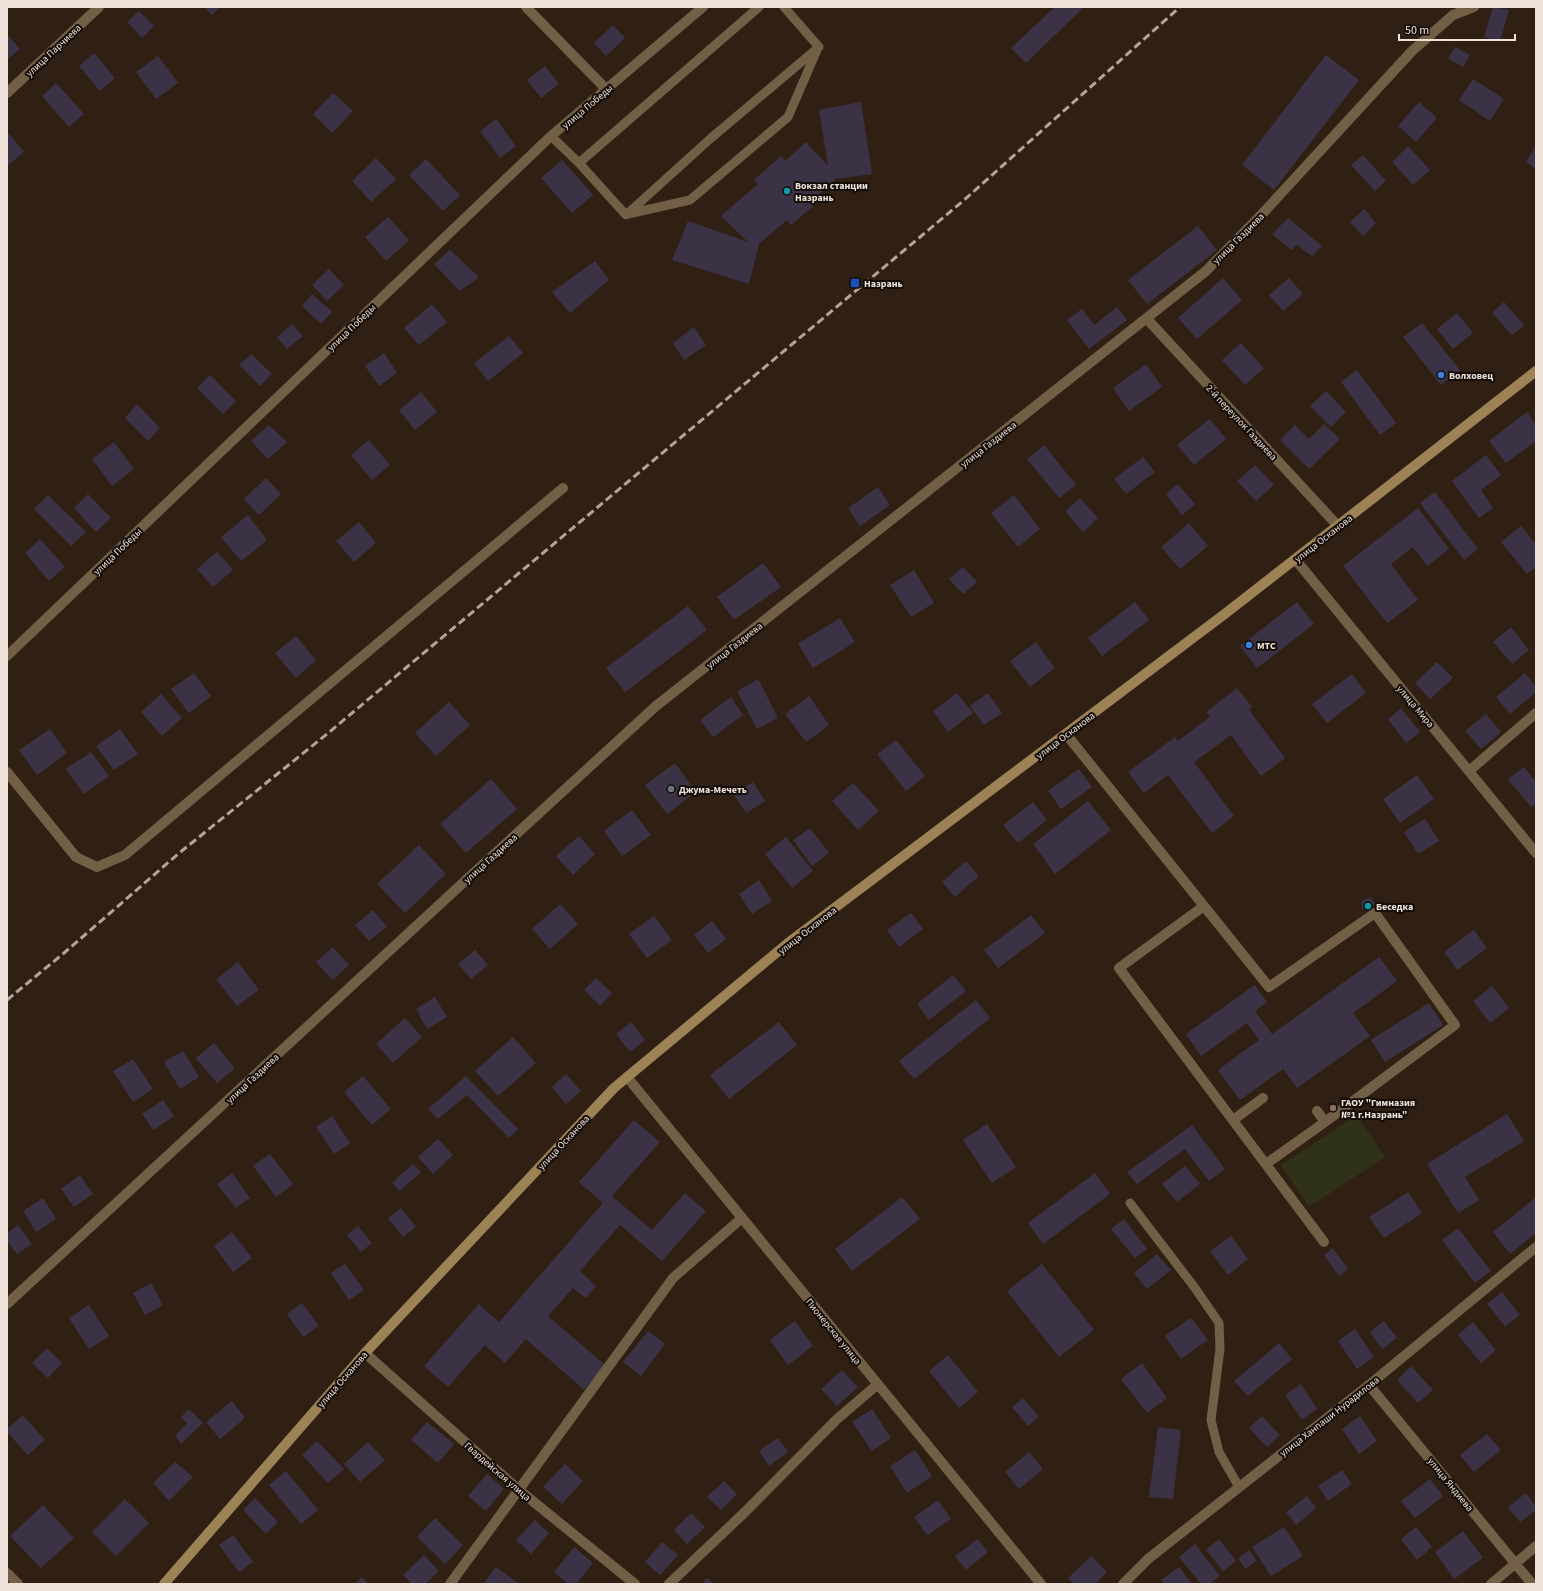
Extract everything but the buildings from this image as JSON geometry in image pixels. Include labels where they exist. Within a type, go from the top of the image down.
[{"type":"main road","name":"улица Осканова","points":[[164,1584],[365,1353],[614,1088],[788,944],[1295,560],[1536,371]]},
{"type":"street","name":"улица Парчиева","points":[[7,93],[99,7]]},
{"type":"street","points":[[526,7],[607,90]]},
{"type":"street","name":"улица Победы","points":[[7,656],[551,136],[607,90],[702,7]]},
{"type":"street","name":"улица Газдиева","points":[[7,1304],[453,891],[656,706],[1206,271],[1248,228],[1412,51],[1453,15],[1474,7]]},
{"type":"street","name":"2-й переулок Газдиева","points":[[1147,319],[1338,526]]},
{"type":"street","points":[[7,772],[76,857],[96,867],[125,855],[563,488]]},
{"type":"street","name":"улица Мира","points":[[1295,560],[1536,853]]},
{"type":"street","points":[[1469,770],[1536,713]]},
{"type":"street","points":[[1066,734],[1269,987],[1375,913],[1455,1025],[1266,1164]]},
{"type":"street","points":[[1204,906],[1119,968],[1324,1242]]},
{"type":"street","name":"Пионерская улица","points":[[627,1077],[1041,1584]]},
{"type":"street","points":[[1233,1120],[1263,1098]]},
{"type":"street","points":[[1317,1111],[1324,1122]]},
{"type":"street","points":[[450,1584],[673,1278],[742,1218]]},
{"type":"street","name":"улица Ханпаши Нурадилова","points":[[1123,1584],[1148,1559],[1369,1385],[1536,1247]]},
{"type":"street","name":"Гвардейская улица","points":[[365,1353],[519,1490],[635,1584]]},
{"type":"street","points":[[669,1584],[744,1513],[836,1420],[878,1384]]},
{"type":"street","name":"улица Яндиева","points":[[1369,1385],[1532,1584]]},
{"type":"street","points":[[1491,1584],[1536,1546]]},
{"type":"street","points":[[7,1573],[18,1584]]},
{"type":"lane","points":[[579,162],[759,7]]},
{"type":"lane","points":[[784,7],[819,47]]},
{"type":"lane","points":[[626,215],[710,139],[819,47]]},
{"type":"lane","points":[[626,215],[690,200],[788,117],[819,47]]},
{"type":"lane","points":[[551,136],[579,162],[626,215]]},
{"type":"lane","points":[[1130,1203],[1195,1288],[1218,1324],[1220,1349],[1211,1420],[1219,1452],[1239,1487]]},
{"type":"green space","points":[[1357,1115],[1385,1157],[1309,1207],[1281,1165]]},
{"type":"railway","points":[[7,1000],[64,953],[178,854],[327,734],[963,201],[1180,7]]},
{"type":"place","name":"Вокзал станции Назрань","points":[[787,191]]},
{"type":"place","name":"Назрань","points":[[855,283]]},
{"type":"place","name":"Волховец","points":[[1441,375]]},
{"type":"place","name":"МТС","points":[[1249,645]]},
{"type":"place","name":"Джума-Мечеть","points":[[671,789]]},
{"type":"place","name":"Беседка","points":[[1368,906]]},
{"type":"place","name":"ГАОУ \"Гимназия №1 г.Назрань\"","points":[[1333,1108]]}]
